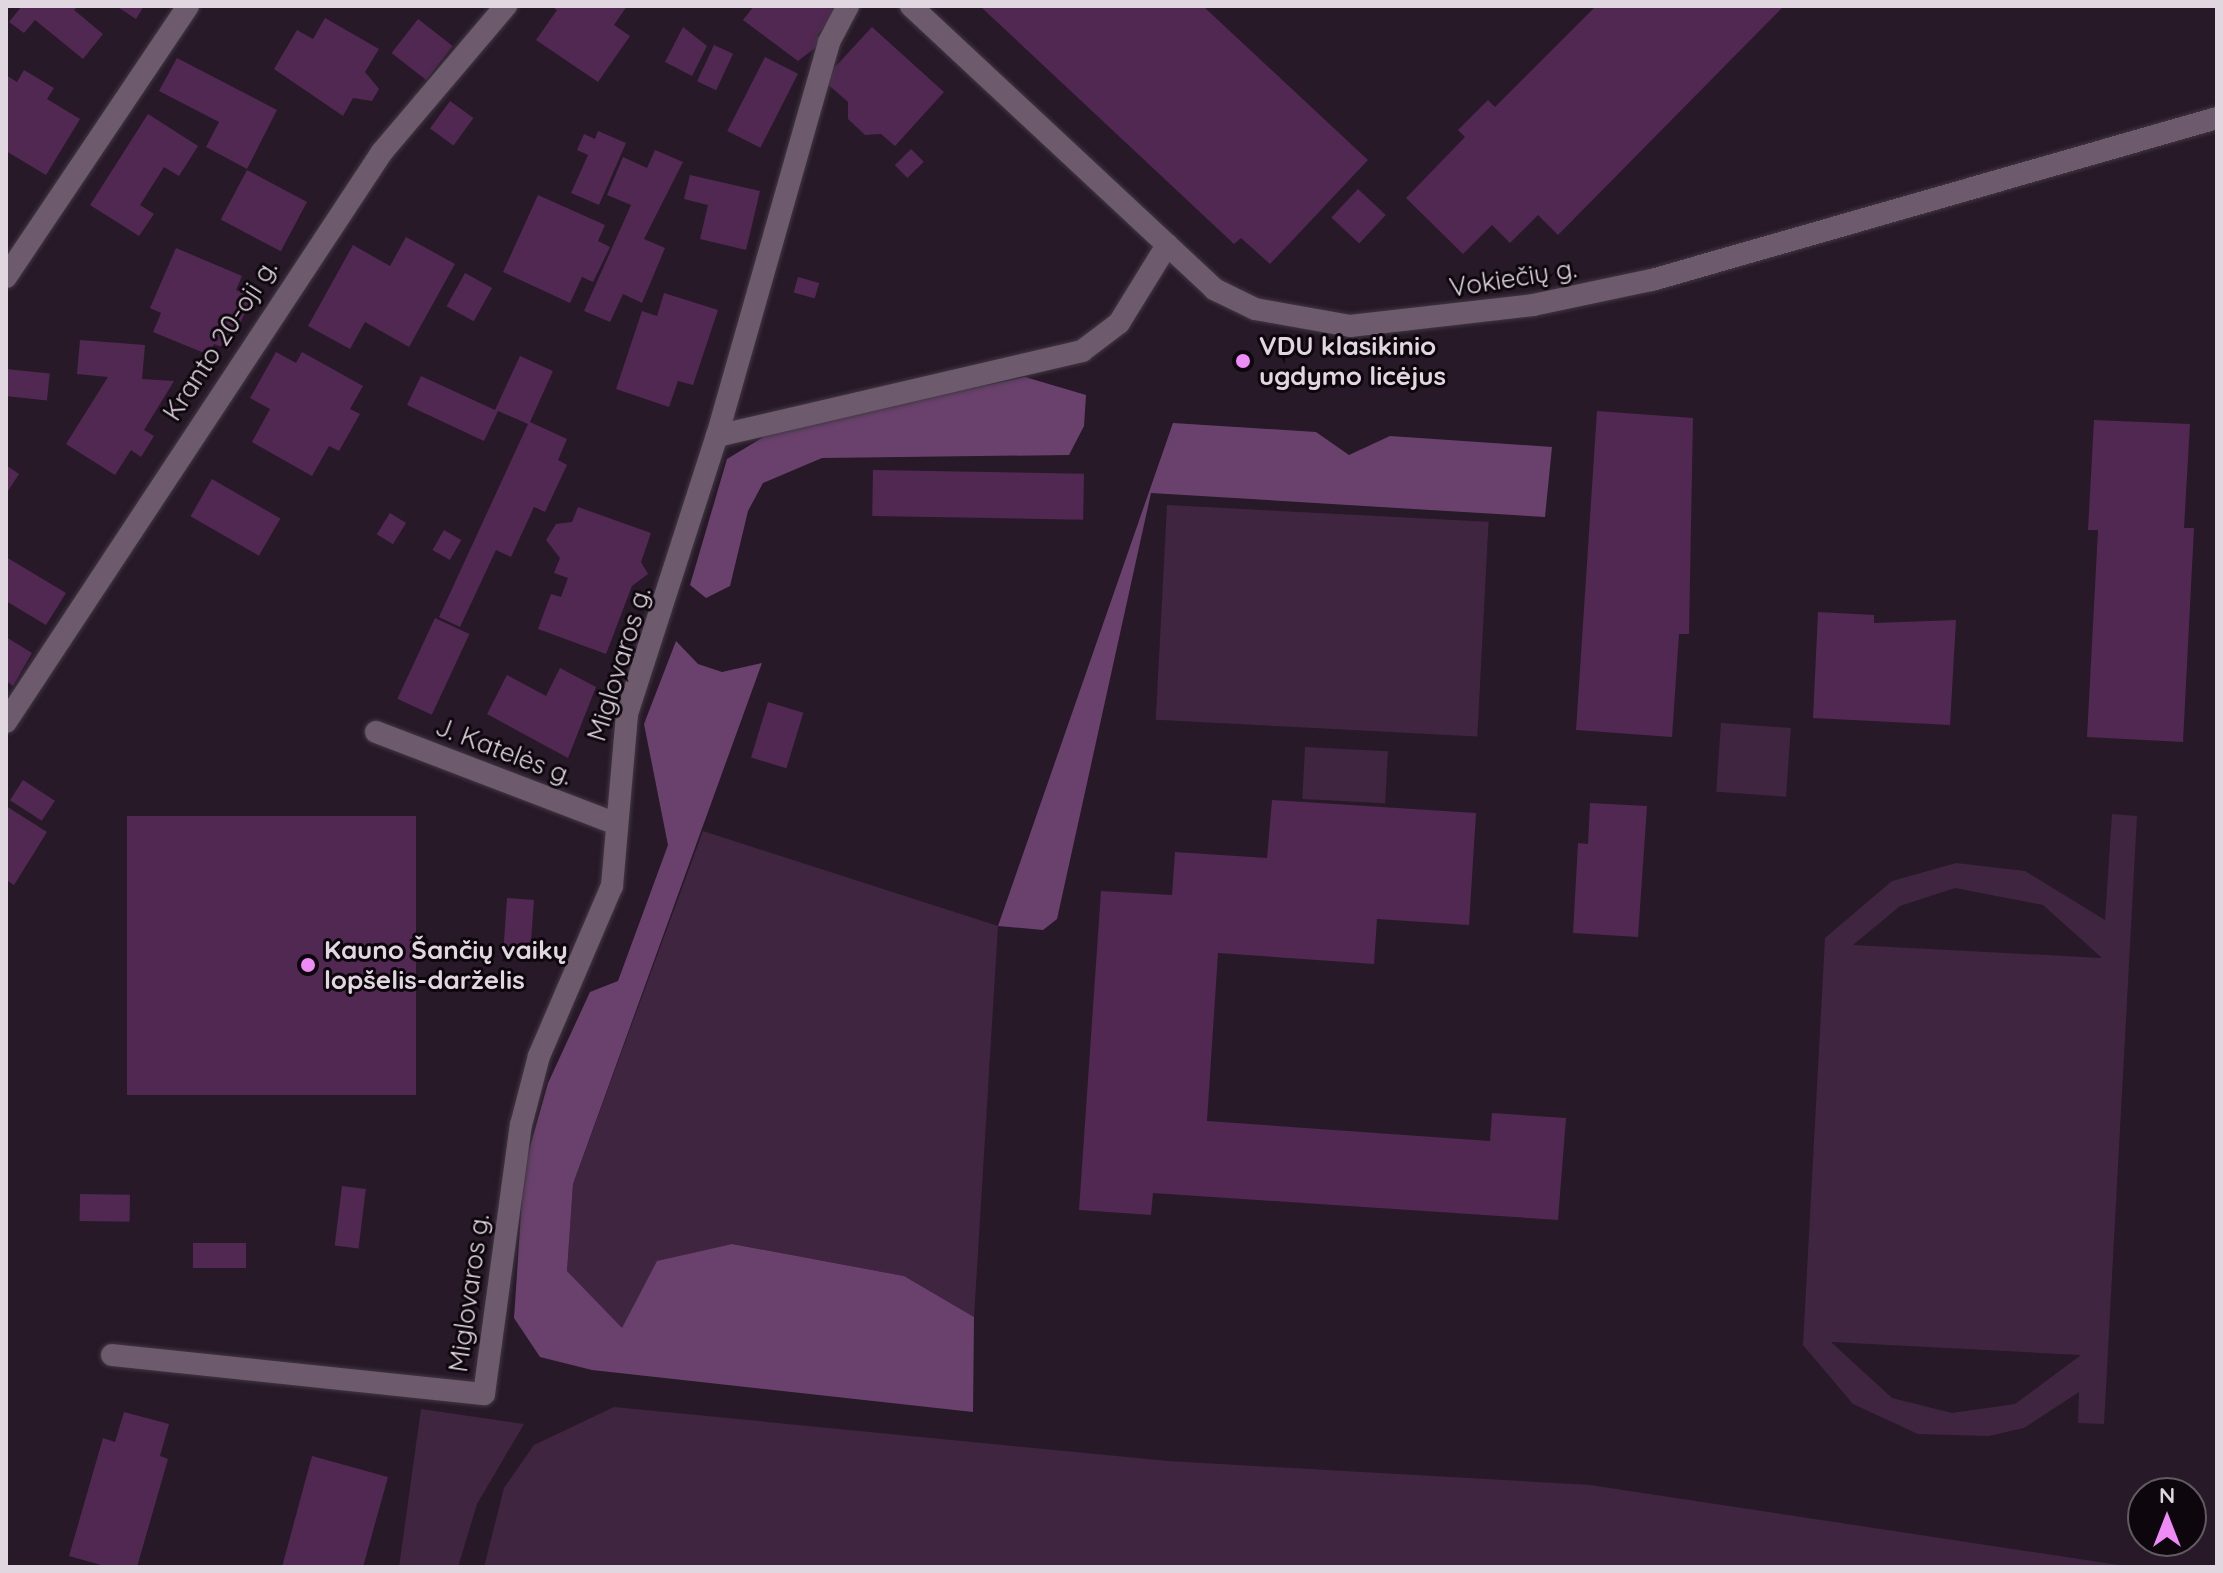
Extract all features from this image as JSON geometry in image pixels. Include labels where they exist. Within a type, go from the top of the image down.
[{"type":"street","points":[[6,277],[188,6]]},
{"type":"street","name":"Kranto 20-oji g.","points":[[6,722],[373,165],[506,6]]},
{"type":"street","name":"Miglovaros g.","points":[[112,1355],[484,1394],[521,1125],[539,1056],[612,886],[612,822],[627,714],[717,436],[829,42],[848,6]]},
{"type":"street","name":"Vokiečių g.","points":[[911,6],[1214,289],[1255,309],[1350,326],[1417,322],[1652,280],[2217,118]]},
{"type":"street","points":[[717,436],[1082,351],[1119,323],[1167,245]]},
{"type":"street","name":"J. Katelės g.","points":[[376,732],[612,822]]},
{"type":"shaded area","points":[[1025,377],[1086,395],[1084,426],[1069,455],[822,458],[763,483],[748,511],[730,586],[706,598],[690,585],[727,459],[775,430]]},
{"type":"shaded area","points":[[1173,423],[1316,432],[1349,455],[1390,436],[1552,447],[1545,517],[1151,493],[1057,919],[1043,930],[998,926]]},
{"type":"shaded area","points":[[1167,505],[1489,522],[1477,737],[1156,720]]},
{"type":"shaded area","points":[[676,641],[698,664],[722,672],[762,663],[573,1184],[567,1271],[622,1328],[657,1261],[732,1244],[904,1276],[974,1317],[973,1412],[592,1370],[540,1357],[514,1318],[524,1168],[548,1083],[590,992],[618,981],[668,845],[644,724]]},
{"type":"shaded area","points":[[1721,723],[1791,728],[1786,797],[1716,792]]},
{"type":"shaded area","points":[[1305,747],[1388,751],[1385,803],[1302,799]]},
{"type":"shaded area","points":[[2112,814],[2137,816],[2104,1424],[2078,1423],[2079,1392],[2024,1428],[1989,1436],[1918,1434],[1853,1404],[1803,1345],[1825,938],[1892,881],[1956,863],[2025,871],[2105,920]],"holes":[[[1955,888],[2043,905],[2102,958],[1853,945],[1900,906]],[[1831,1342],[2080,1355],[2081,1355],[2015,1404],[1952,1413],[1892,1398]]]},
{"type":"shaded area","points":[[703,831],[998,926],[974,1317],[904,1276],[732,1244],[658,1261],[622,1329],[567,1271],[573,1184]]},
{"type":"shaded area","points":[[614,1407],[1168,1461],[1590,1485],[2132,1567],[484,1567],[504,1488],[534,1445]]},
{"type":"shaded area","points":[[421,1409],[524,1424],[477,1504],[458,1567],[399,1567]]},
{"type":"building","points":[[22,6],[78,6],[74,10],[103,34],[83,59],[35,20],[24,33],[9,22]]},
{"type":"building","points":[[116,6],[144,6],[136,19]]},
{"type":"building","points":[[551,6],[627,6],[614,25],[630,36],[598,82],[536,40],[557,10]]},
{"type":"building","points":[[754,6],[840,6],[817,36],[824,41],[798,61],[743,20]]},
{"type":"building","points":[[980,6],[1203,6],[1368,160],[1270,264],[1241,238],[1234,244]]},
{"type":"building","points":[[1596,6],[1784,6],[1558,235],[1538,215],[1510,243],[1492,225],[1463,254],[1406,198],[1465,137],[1458,130],[1488,100],[1495,107]]},
{"type":"building","points":[[325,18],[379,49],[365,72],[379,89],[372,101],[353,98],[343,116],[274,69],[297,30],[313,39]]},
{"type":"building","points":[[418,19],[453,46],[426,80],[392,53]]},
{"type":"building","points":[[683,27],[707,46],[692,76],[665,62]]},
{"type":"building","points":[[872,27],[944,92],[895,146],[881,134],[865,135],[848,119],[848,102],[823,80]]},
{"type":"building","points":[[714,45],[733,54],[716,90],[697,81]]},
{"type":"building","points":[[765,57],[798,74],[760,148],[727,131]]},
{"type":"building","points":[[177,58],[277,110],[247,169],[206,147],[219,122],[159,91]]},
{"type":"building","points":[[24,70],[54,88],[47,99],[80,119],[46,175],[6,151],[6,75],[17,82]]},
{"type":"building","points":[[450,101],[473,118],[453,146],[430,129]]},
{"type":"building","points":[[148,114],[198,146],[179,176],[164,167],[140,205],[154,214],[139,236],[90,205]]},
{"type":"building","points":[[598,131],[626,143],[599,205],[571,193],[588,155],[577,150],[584,134],[595,139]]},
{"type":"building","points":[[911,149],[924,162],[907,178],[895,165]]},
{"type":"building","points":[[655,150],[683,162],[644,239],[665,248],[642,303],[623,294],[610,322],[584,311],[631,205],[607,195],[623,157],[647,168]]},
{"type":"building","points":[[247,170],[307,202],[281,251],[221,219]]},
{"type":"building","points":[[690,175],[760,191],[746,250],[700,239],[708,205],[684,199]]},
{"type":"building","points":[[1358,189],[1386,215],[1359,243],[1331,218]]},
{"type":"building","points":[[538,195],[605,225],[598,241],[610,247],[593,282],[582,277],[570,303],[503,272]]},
{"type":"building","points":[[406,237],[455,264],[409,347],[365,322],[350,349],[308,326],[353,245],[390,266]]},
{"type":"building","points":[[176,248],[242,276],[236,290],[252,296],[229,350],[214,344],[209,355],[153,332],[161,313],[150,308]]},
{"type":"building","points":[[465,273],[492,288],[474,321],[447,306]]},
{"type":"building","points":[[798,277],[819,283],[815,298],[794,292]]},
{"type":"building","points":[[664,293],[718,310],[693,385],[678,381],[669,407],[616,389],[642,311],[657,316]]},
{"type":"building","points":[[80,340],[145,345],[142,379],[174,381],[144,430],[154,436],[141,457],[131,450],[115,475],[66,444],[108,377],[77,374]]},
{"type":"building","points":[[276,352],[296,363],[302,352],[363,386],[350,409],[360,414],[339,451],[329,446],[312,476],[252,442],[270,409],[250,398]]},
{"type":"building","points":[[520,356],[553,371],[530,422],[567,439],[558,460],[567,465],[545,512],[534,507],[511,557],[496,550],[460,627],[439,617],[528,424],[498,411],[484,441],[407,405],[421,376],[495,410]]},
{"type":"building","points":[[6,369],[50,374],[47,400],[6,396]]},
{"type":"building","points":[[1597,411],[1693,418],[1689,634],[1679,634],[1672,737],[1576,730]]},
{"type":"building","points":[[2094,420],[2190,424],[2184,528],[2194,528],[2183,742],[2087,737],[2098,530],[2088,530]]},
{"type":"building","points":[[6,465],[19,474],[6,494]]},
{"type":"building","points":[[873,470],[1084,474],[1083,520],[872,516]]},
{"type":"building","points":[[212,479],[280,518],[259,556],[190,516]]},
{"type":"building","points":[[578,507],[651,533],[641,562],[648,574],[632,586],[606,654],[538,629],[551,594],[561,597],[568,578],[554,573],[560,558],[546,540],[556,524],[572,522]]},
{"type":"building","points":[[390,513],[406,523],[393,544],[377,534]]},
{"type":"building","points":[[444,530],[461,540],[450,560],[432,550]]},
{"type":"building","points":[[6,557],[66,593],[46,625],[6,601]]},
{"type":"building","points":[[1818,612],[1874,615],[1874,623],[1956,620],[1950,725],[1813,718]]},
{"type":"building","points":[[435,618],[469,634],[432,715],[397,699]]},
{"type":"building","points":[[6,637],[32,653],[13,686],[6,681]]},
{"type":"building","points":[[560,668],[596,687],[568,758],[487,714],[507,675],[546,696]]},
{"type":"building","points":[[768,702],[803,713],[786,768],[751,757]]},
{"type":"building","points":[[23,780],[55,801],[42,821],[10,800]]},
{"type":"building","points":[[1272,800],[1476,813],[1469,925],[1377,919],[1374,964],[1218,953],[1207,1121],[1490,1141],[1492,1113],[1566,1118],[1558,1220],[1153,1193],[1151,1215],[1079,1210],[1101,891],[1172,895],[1175,852],[1267,858]]},
{"type":"building","points":[[1590,803],[1647,806],[1638,937],[1573,933],[1578,843],[1588,844]]},
{"type":"building","points":[[6,806],[47,832],[14,885],[6,880]]},
{"type":"building","points":[[127,816],[416,816],[416,1095],[127,1095]]},
{"type":"building","points":[[507,898],[534,900],[530,950],[504,948]]},
{"type":"building","points":[[342,1186],[366,1189],[359,1248],[335,1246]]},
{"type":"building","points":[[80,1194],[130,1195],[130,1222],[80,1221]]},
{"type":"building","points":[[193,1243],[246,1243],[246,1268],[193,1268]]},
{"type":"building","points":[[124,1412],[169,1424],[160,1456],[168,1459],[137,1567],[108,1567],[69,1556],[103,1438],[115,1442]]},
{"type":"building","points":[[312,1456],[388,1477],[363,1567],[282,1567]]},
{"type":"place","name":"VDU klasikinio ugdymo licėjus","points":[[1243,361]]},
{"type":"place","name":"Kauno Šančių vaikų lopšelis-darželis","points":[[308,965]]}]
